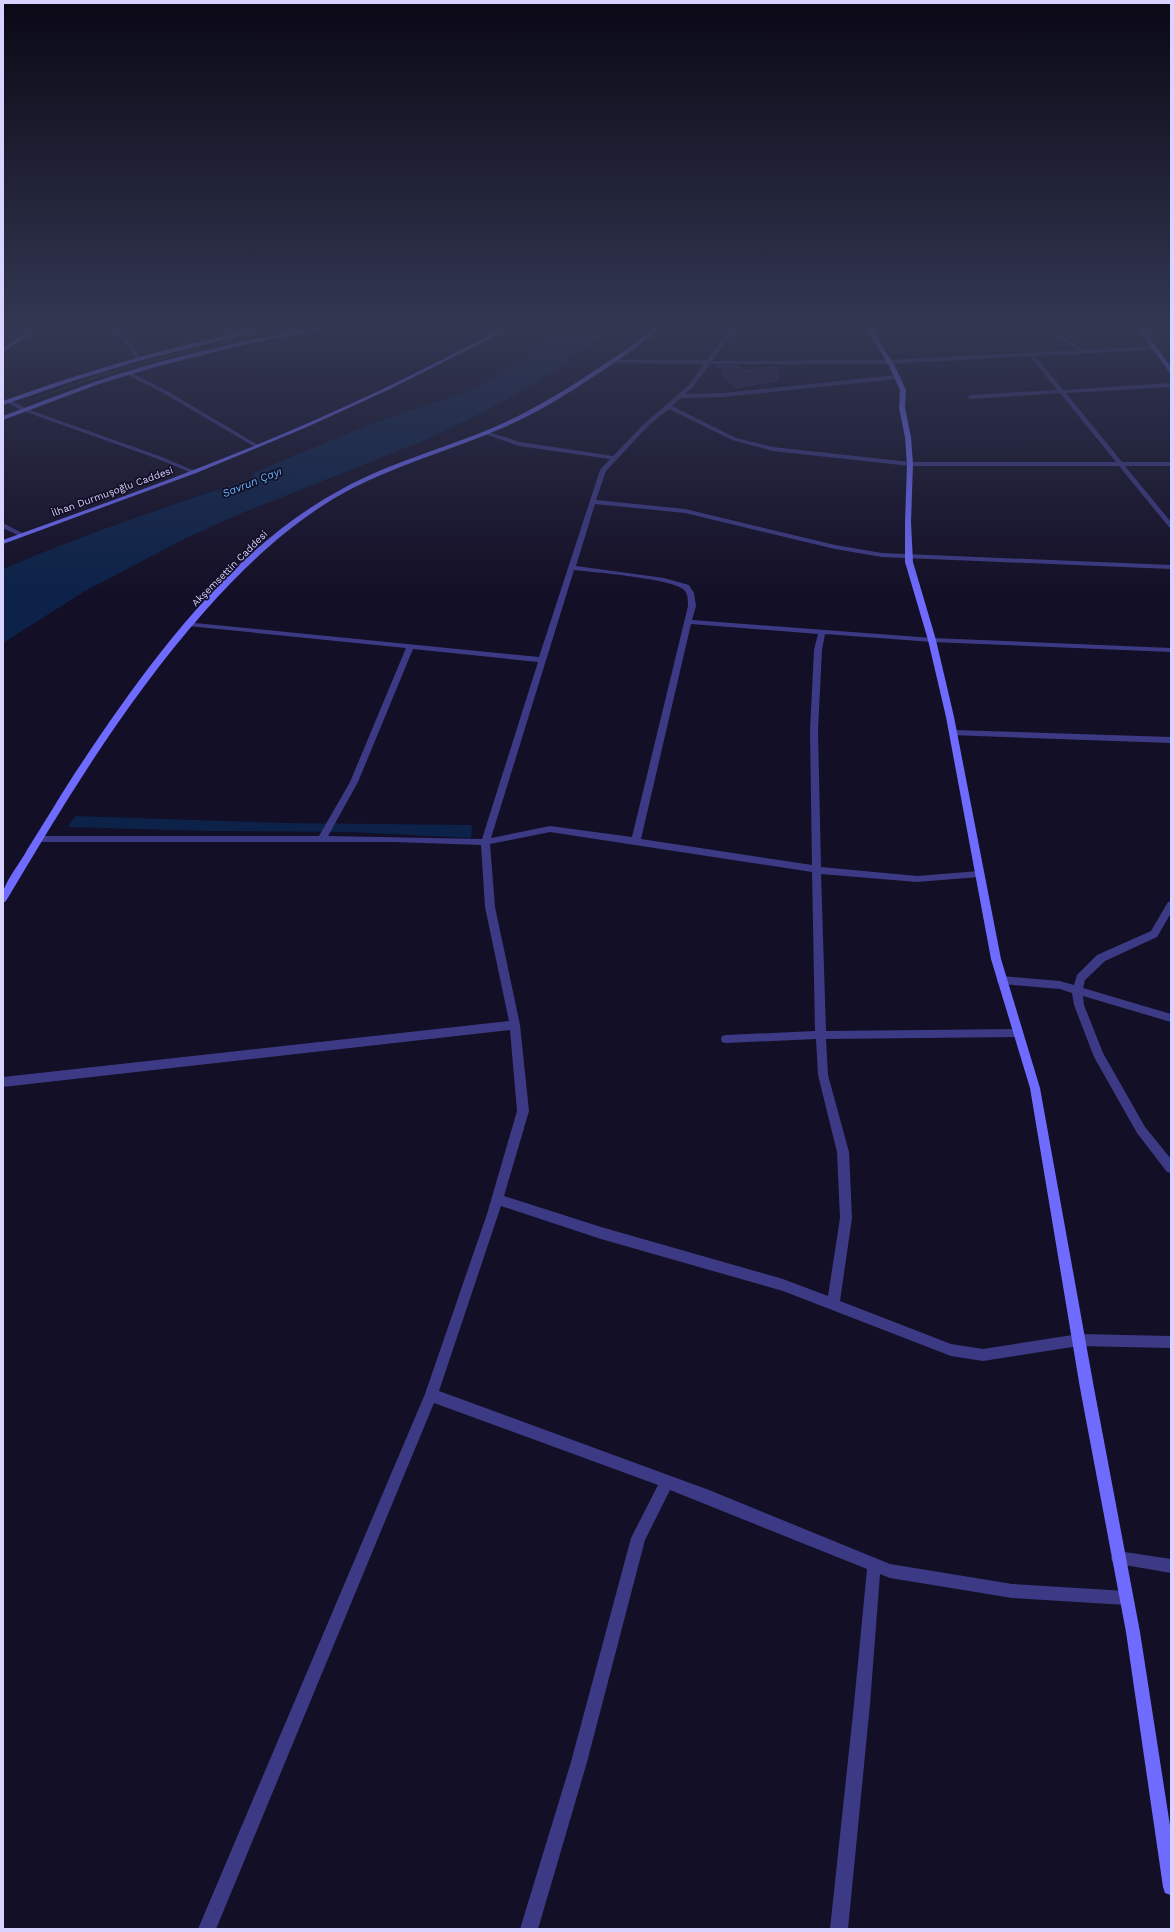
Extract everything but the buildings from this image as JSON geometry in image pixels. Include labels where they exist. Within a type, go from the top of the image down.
[{"type":"street","points":[[40,415],[160,458],[194,472]]},
{"type":"street","points":[[205,415],[257,446]]},
{"type":"street","name":"İlhan Durmuşoğlu Caddesi","points":[[3,542],[194,472],[327,415]]},
{"type":"street","name":"Akşemsettin Caddesi","points":[[3,899],[38,839],[84,766],[131,698],[188,624],[270,540],[321,503],[376,475],[485,433],[523,415]]},
{"type":"street","points":[[207,1929],[431,1395],[497,1199],[523,1111],[515,1025],[490,907],[485,842],[603,470],[657,415]]},
{"type":"street","points":[[686,415],[734,439],[773,448],[910,464],[1171,464]]},
{"type":"street","points":[[903,415],[908,437],[910,464],[908,522],[909,562],[932,640],[953,733],[996,959],[1035,1088],[1126,1598],[1171,1887]]},
{"type":"street","points":[[1082,415],[1171,526]]},
{"type":"street","points":[[485,433],[519,444],[615,458]]},
{"type":"street","points":[[592,502],[685,511],[780,532],[835,547],[882,555],[1171,567]]},
{"type":"street","points":[[3,526],[22,535]]},
{"type":"street","points":[[571,567],[664,580],[686,587],[690,593],[692,606],[636,841]]},
{"type":"street","points":[[688,622],[932,640],[1171,650]]},
{"type":"street","points":[[188,624],[410,648],[542,660]]},
{"type":"street","points":[[822,631],[818,650],[814,730],[817,870],[816,906],[820,1035],[823,1074],[843,1152],[846,1218],[833,1304]]},
{"type":"street","points":[[322,839],[354,782],[410,648]]},
{"type":"street","points":[[953,733],[1171,740]]},
{"type":"street","points":[[38,839],[395,839],[485,842],[550,829],[636,841],[838,874],[917,879],[979,874]]},
{"type":"street","points":[[1171,906],[1154,934],[1101,958],[1081,978],[1077,990],[1079,1005],[1098,1054],[1141,1130],[1171,1168]]},
{"type":"street","points":[[1002,980],[1060,985],[1171,1018]]},
{"type":"street","points":[[3,1082],[515,1025]]},
{"type":"street","points":[[726,1039],[820,1035],[1018,1033]]},
{"type":"street","points":[[497,1199],[601,1233],[783,1285],[951,1350],[983,1355],[1079,1340],[1171,1342]]},
{"type":"street","points":[[431,1395],[668,1482],[890,1571],[1012,1591],[1126,1598]]},
{"type":"street","points":[[529,1929],[579,1762],[638,1538],[668,1482]]},
{"type":"street","points":[[1118,1558],[1171,1566]]},
{"type":"street","points":[[839,1929],[862,1704],[874,1564]]},
{"type":"water","points":[[419,415],[476,415],[418,443],[237,515],[188,537],[85,591],[3,643],[3,569],[99,531],[336,450]]},
{"type":"water","points":[[75,816],[286,823],[472,825],[471,838],[350,832],[208,831],[68,827]]},
{"type":"waterway","name":"Savrun Çayı","points":[[263,477],[379,429],[417,415]]}]
